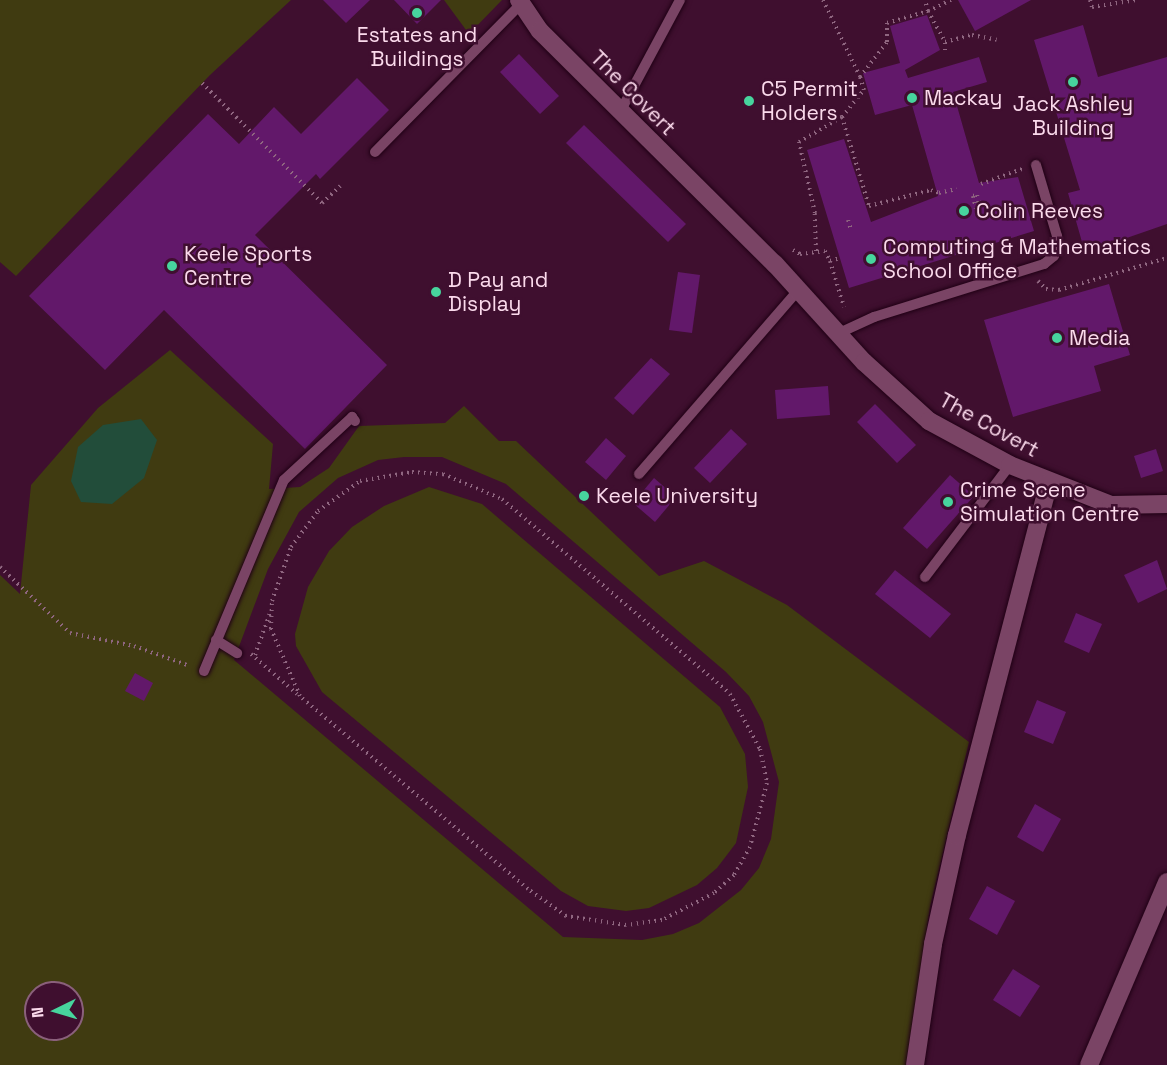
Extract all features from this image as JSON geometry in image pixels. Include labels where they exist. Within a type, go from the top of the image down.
[{"type":"street","name":"The Covert","points":[[520,2],[540,31],[799,290],[837,334],[929,421],[1010,465],[1049,483],[1111,505],[1167,504]]},
{"type":"street","points":[[915,1065],[933,944],[957,835],[1049,483]]},
{"type":"street","points":[[1089,1065],[1167,882]]},
{"type":"lane","points":[[620,112],[680,0]]},
{"type":"lane","points":[[375,152],[520,2]]},
{"type":"lane","points":[[837,334],[874,317],[1044,264],[1054,256],[1057,236],[1036,165]]},
{"type":"lane","points":[[639,474],[799,290]]},
{"type":"lane","points":[[204,671],[284,480],[352,417],[355,421]]},
{"type":"lane","points":[[925,577],[1010,465]]},
{"type":"lane","points":[[216,640],[237,653]]},
{"type":"path","points":[[816,251],[815,213],[799,142],[842,117],[864,90],[824,0]]},
{"type":"path","points":[[925,0],[928,11],[945,42],[945,50]]},
{"type":"path","points":[[860,77],[887,42],[887,23],[928,11],[951,0]]},
{"type":"path","points":[[1090,0],[1092,7],[1136,0]]},
{"type":"path","points":[[945,42],[972,35],[997,40]]},
{"type":"path","points":[[202,82],[322,203],[340,186]]},
{"type":"path","points":[[842,117],[869,206],[931,190],[939,193],[957,189]]},
{"type":"path","points":[[981,184],[1036,165]]},
{"type":"path","points":[[848,220],[851,230]]},
{"type":"path","points":[[793,250],[800,254],[825,251],[844,307]]},
{"type":"path","points":[[830,261],[840,258]]},
{"type":"path","points":[[1025,269],[1046,289],[1059,290],[1167,258]]},
{"type":"path","points":[[237,653],[255,655],[300,696],[544,902],[566,916],[590,922],[626,925],[662,920],[698,904],[734,875],[750,847],[761,814],[766,783],[760,748],[730,694],[502,499],[467,481],[442,474],[383,475],[360,481],[339,495],[310,520],[291,547],[255,655]]},
{"type":"path","points":[[0,567],[70,633],[134,646],[204,671]]},
{"type":"path","points":[[272,608],[271,629],[278,652],[300,696]]},
{"type":"shaded area","points":[[0,0],[291,0],[210,75],[16,276],[0,262]]},
{"type":"shaded area","points":[[444,0],[502,0],[469,34]]},
{"type":"shaded area","points":[[170,350],[273,444],[269,489],[300,487],[329,468],[359,426],[445,423],[464,406],[499,441],[516,441],[659,576],[704,561],[787,605],[969,742],[930,907],[906,1065],[0,1065],[0,575],[20,594],[31,485],[98,408]],"holes":[[[442,457],[506,484],[726,672],[749,696],[763,722],[779,782],[771,839],[759,868],[741,890],[699,923],[673,934],[642,940],[563,937],[234,660],[268,569],[299,512],[338,478],[378,460]]]},
{"type":"shaded area","points":[[141,419],[157,440],[144,478],[112,504],[81,502],[71,481],[78,447],[103,425]]},
{"type":"shaded area","points":[[429,487],[482,504],[720,707],[745,754],[748,787],[736,843],[717,868],[697,885],[649,908],[626,911],[588,906],[561,891],[322,692],[296,646],[295,634],[308,587],[329,551],[352,527],[384,506]]},
{"type":"building","name":"Estates and Buildings","points":[[323,0],[370,0],[346,23]]},
{"type":"building","name":"Estates and Buildings","points":[[394,0],[441,0],[417,24]]},
{"type":"building","points":[[958,0],[1031,0],[975,31]]},
{"type":"building","name":"Colin Reeves","points":[[927,15],[940,50],[905,70],[908,78],[979,57],[987,82],[953,92],[979,183],[1018,177],[1034,231],[849,288],[807,150],[844,139],[871,222],[938,196],[912,105],[875,115],[863,73],[900,63],[890,26]]},
{"type":"building","points":[[1083,25],[1098,77],[1167,57],[1167,224],[1118,241],[1120,246],[1086,256],[1068,193],[1080,190],[1034,40]]},
{"type":"building","points":[[519,54],[559,96],[540,114],[500,72]]},
{"type":"building","name":"Keele Sports Centre","points":[[357,78],[389,110],[320,179],[316,174],[255,235],[387,365],[305,449],[164,310],[105,370],[29,296],[208,114],[239,144],[274,107],[301,134]]},
{"type":"building","points":[[584,125],[686,224],[668,242],[566,143]]},
{"type":"building","points":[[678,272],[700,275],[692,333],[669,330]]},
{"type":"building","name":"Media","points":[[1109,284],[1130,355],[1094,366],[1101,391],[1013,417],[984,320]]},
{"type":"building","points":[[651,358],[670,374],[633,415],[614,398]]},
{"type":"building","points":[[828,386],[830,415],[777,419],[775,390]]},
{"type":"building","points":[[875,404],[916,445],[897,463],[857,422]]},
{"type":"building","points":[[731,429],[747,444],[710,483],[694,468]]},
{"type":"building","points":[[606,438],[626,456],[606,480],[585,462]]},
{"type":"building","points":[[1156,449],[1163,471],[1141,478],[1134,456]]},
{"type":"building","name":"Crime Scene Simulation Centre","points":[[950,475],[974,496],[927,549],[903,528]]},
{"type":"building","points":[[654,478],[676,497],[655,522],[633,503]]},
{"type":"building","points":[[1157,560],[1167,589],[1138,603],[1124,575]]},
{"type":"building","points":[[895,570],[951,614],[930,638],[875,594]]},
{"type":"building","points":[[1076,613],[1102,624],[1089,653],[1064,642]]},
{"type":"building","points":[[135,673],[153,683],[144,701],[125,691]]},
{"type":"building","points":[[1037,700],[1066,712],[1053,744],[1024,732]]},
{"type":"building","points":[[1035,804],[1061,819],[1043,852],[1017,837]]},
{"type":"building","points":[[987,886],[1015,901],[997,935],[969,919]]},
{"type":"building","points":[[1013,969],[1040,986],[1020,1017],[993,1000]]},
{"type":"place","name":"Estates and Buildings","points":[[417,13]]},
{"type":"place","name":"Jack Ashley Building","points":[[1073,82]]},
{"type":"place","name":"Mackay","points":[[912,98]]},
{"type":"place","name":"C5 Permit Holders","points":[[749,101]]},
{"type":"place","name":"Colin Reeves","points":[[964,211]]},
{"type":"place","name":"Computing & Mathematics School Office","points":[[871,259]]},
{"type":"place","name":"Keele Sports Centre","points":[[172,266]]},
{"type":"place","name":"D Pay and Display","points":[[436,292]]},
{"type":"place","name":"Media","points":[[1057,338]]},
{"type":"place","name":"Keele University","points":[[584,496]]},
{"type":"place","name":"Crime Scene Simulation Centre","points":[[948,502]]}]
